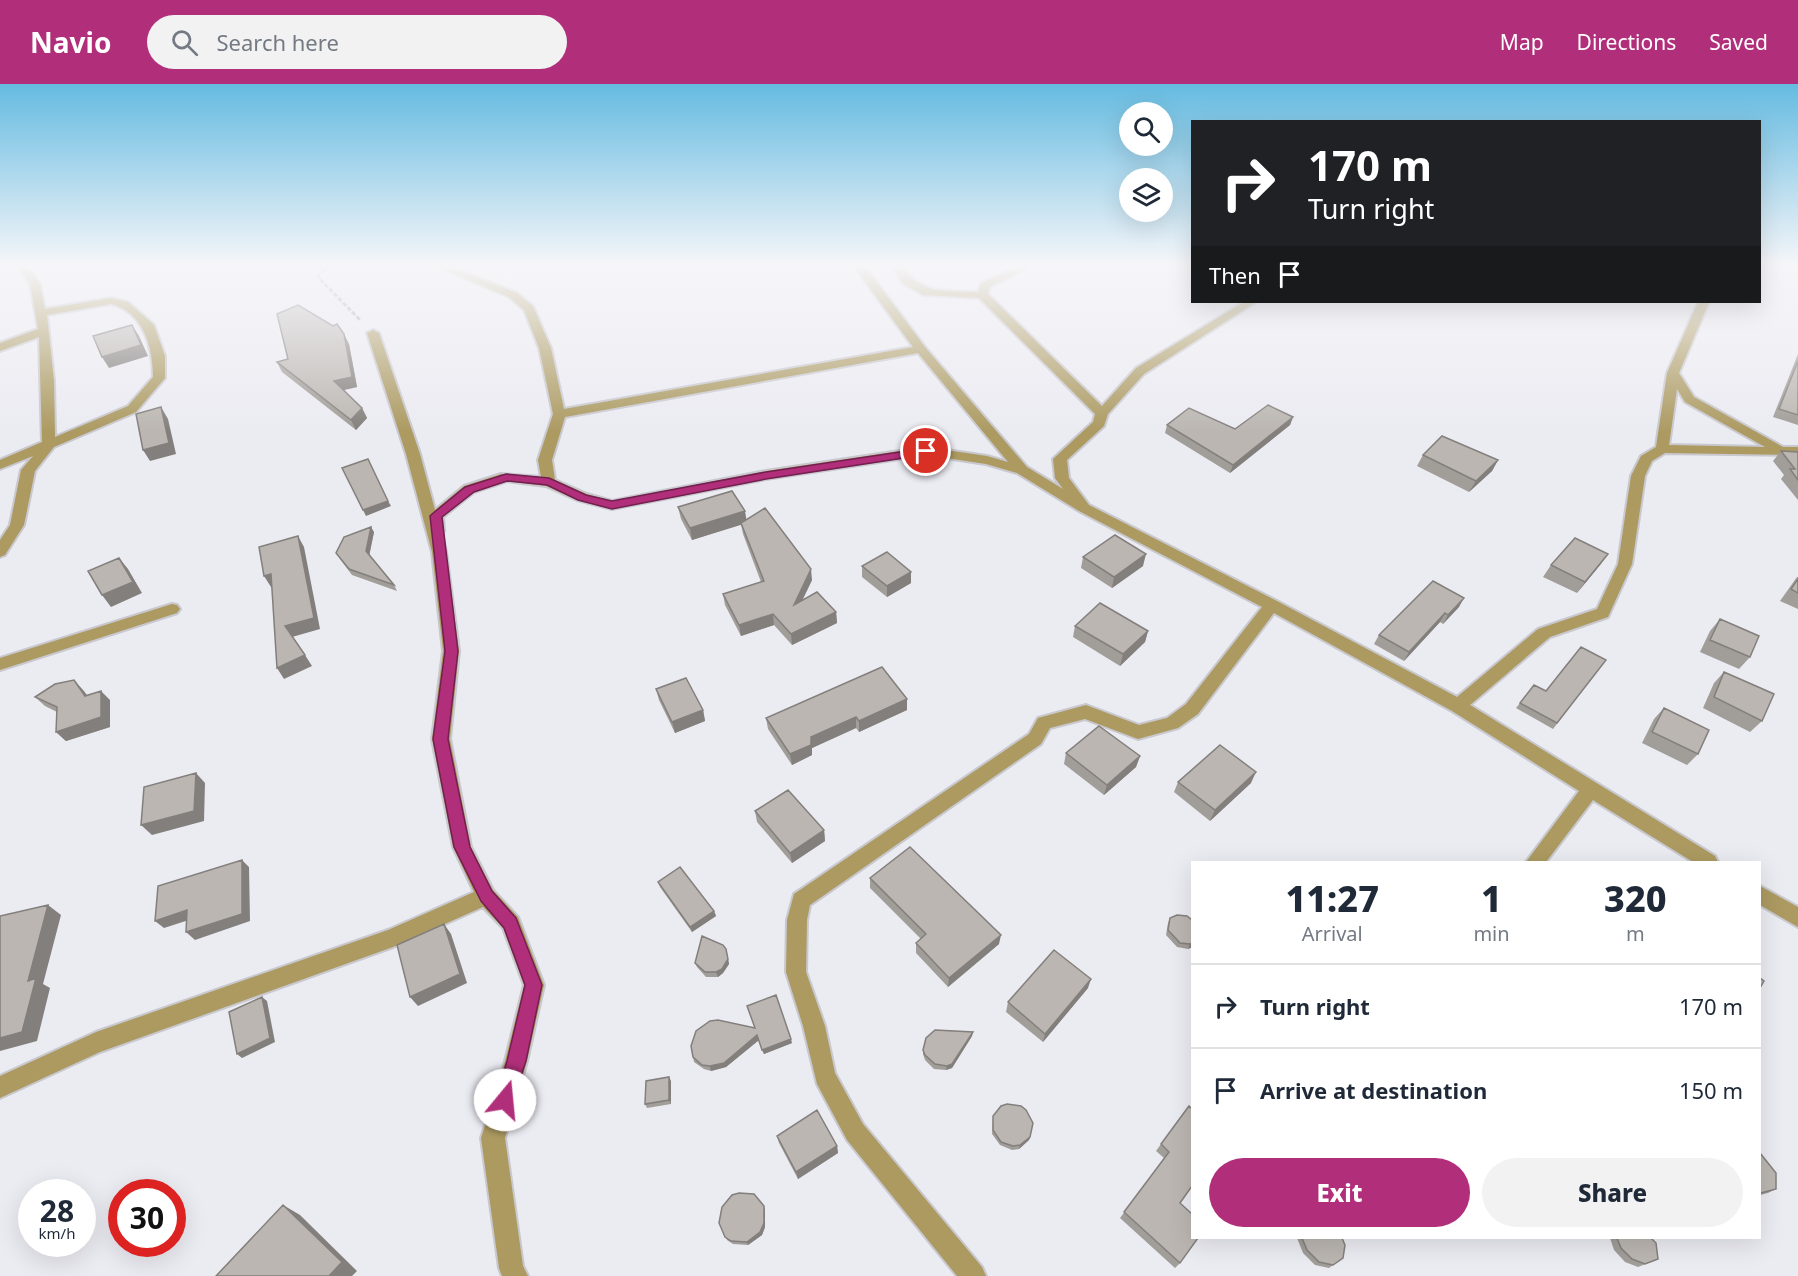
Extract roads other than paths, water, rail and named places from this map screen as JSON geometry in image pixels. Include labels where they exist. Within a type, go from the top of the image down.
[{"type":"street","points":[[0,552],[17,525],[28,470],[49,445],[48,381],[42,321]]},
{"type":"street","points":[[0,465],[132,410],[159,378],[159,356],[148,326],[142,321]]},
{"type":"street","points":[[534,321],[545,348],[559,414],[545,460],[549,482]]},
{"type":"street","points":[[900,321],[1022,470]]},
{"type":"street","points":[[1008,321],[1102,413]]},
{"type":"street","points":[[1084,508],[1062,478],[1060,459],[1099,423],[1102,413],[1140,371],[1221,321]]},
{"type":"street","points":[[1662,449],[1673,373],[1696,321]]},
{"type":"street","points":[[0,347],[44,331]]},
{"type":"street","points":[[373,333],[413,454],[439,552]]},
{"type":"street","points":[[559,414],[921,349]]},
{"type":"street","points":[[1673,373],[1689,399],[1782,450]]},
{"type":"street","points":[[1458,706],[1544,633],[1603,613],[1624,564],[1638,476],[1646,459],[1662,449],[1798,451]]},
{"type":"street","points":[[515,1276],[511,1268],[493,1138],[516,1061],[534,985],[511,923],[486,896],[462,847],[441,739],[451,651],[436,516],[470,489],[506,477],[549,482],[582,497],[612,505],[766,475],[926,451],[987,460],[1022,470],[1084,508],[1272,604],[1458,706],[1706,861]]},
{"type":"street","points":[[973,1276],[855,1132],[825,1076],[814,1026],[796,972],[797,920],[801,900],[1035,739],[1044,723],[1086,712],[1138,732],[1172,723],[1192,710],[1272,604]]},
{"type":"street","points":[[0,664],[172,609]]},
{"type":"street","points":[[1536,861],[1591,789]]},
{"type":"street","points":[[0,1087],[96,1043],[393,938],[486,896]]},
{"type":"street","points":[[1761,896],[1798,918]]}]
